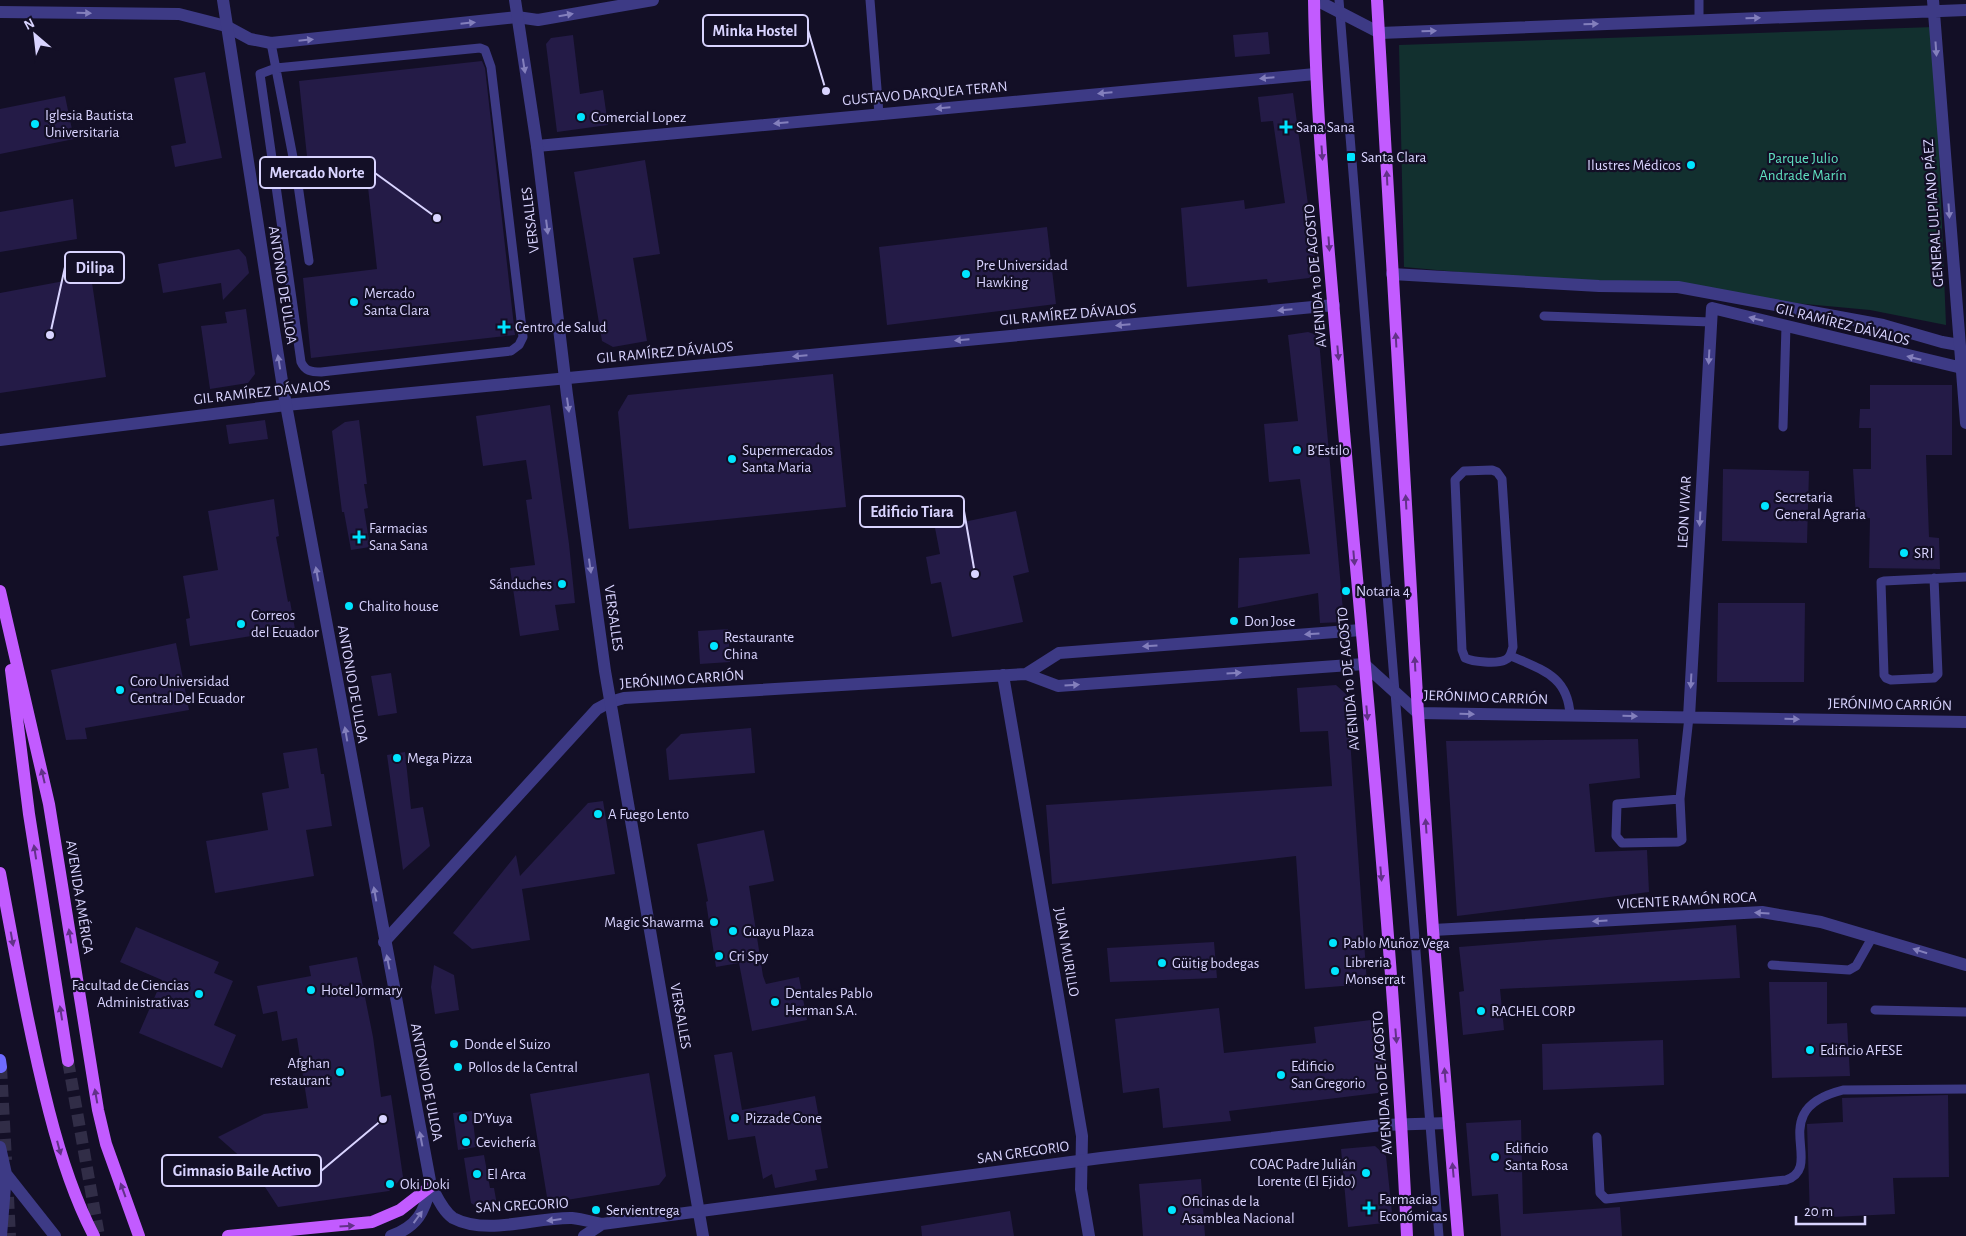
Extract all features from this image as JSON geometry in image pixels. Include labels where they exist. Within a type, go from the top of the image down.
[{"type":"main road","name":"AVENIDA 10 DE AGOSTO","points":[[1315,0],[1315,74],[1402,1123],[1406,1236]]},
{"type":"main road","points":[[1377,0],[1418,713],[1433,930],[1458,1236]]},
{"type":"main road","points":[[1,597],[29,814],[68,1061]]},
{"type":"main road","name":"AVENIDA AMÉRICA","points":[[1,597],[49,804],[98,1110],[106,1144],[139,1236]]},
{"type":"main road","points":[[0,873],[29,1032],[50,1120],[66,1171],[94,1236]]},
{"type":"main road","points":[[228,1236],[372,1222],[400,1210],[431,1186]]},
{"type":"street","name":"ANTONIO DE ULLOA","points":[[223,0],[286,405],[384,942],[431,1186]]},
{"type":"street","name":"VERSALLES","points":[[515,0],[537,146],[565,378],[610,702],[703,1236]]},
{"type":"street","points":[[0,12],[179,14],[226,26],[250,38],[271,44],[517,17],[538,20],[653,0]]},
{"type":"street","points":[[1315,0],[1340,6],[1380,33],[1699,20],[1933,5],[1966,10]]},
{"type":"street","name":"GENERAL ULPIANO PÁEZ","points":[[1933,5],[1959,345],[1964,369],[1966,423]]},
{"type":"street","name":"GUSTAVO DARQUEA TERAN","points":[[537,146],[1315,74]]},
{"type":"street","points":[[1392,274],[1599,286],[1678,287],[1883,325],[1959,345]]},
{"type":"street","name":"GIL RAMÍREZ DÁVALOS","points":[[0,440],[286,405],[1334,305]]},
{"type":"street","name":"GIL RAMÍREZ DÁVALOS","points":[[1712,308],[1964,369]]},
{"type":"street","name":"LEON VIVAR","points":[[1689,717],[1712,308]]},
{"type":"street","points":[[1026,674],[1059,652],[1361,630]]},
{"type":"street","name":"JERÓNIMO CARRIÓN","points":[[384,942],[597,709],[610,702],[624,698],[1026,674],[1058,686],[1364,664],[1418,713],[1966,722]]},
{"type":"street","name":"JUAN MURILLO","points":[[1004,675],[1082,1136],[1081,1190],[1089,1236]]},
{"type":"street","name":"VICENTE RAMÓN ROCA","points":[[1433,930],[1762,912],[1821,922],[1966,965]]},
{"type":"street","name":"SAN GREGORIO","points":[[431,1186],[441,1204],[453,1217],[471,1225],[492,1226],[571,1218],[602,1224],[1082,1160],[1402,1123],[1449,1123]]},
{"type":"street","points":[[0,1147],[6,1174],[1,1236]]},
{"type":"street","points":[[6,1174],[55,1236]]},
{"type":"street","points":[[391,1236],[407,1230],[415,1222],[426,1204],[431,1186]]},
{"type":"street","name":"SAN GREGORIO","points":[[584,1236],[602,1224]]},
{"type":"lane","points":[[870,0],[879,114]]},
{"type":"lane","points":[[1699,0],[1699,20]]},
{"type":"lane","points":[[1340,6],[1439,1236]]},
{"type":"lane","points":[[271,44],[297,178],[309,261]]},
{"type":"lane","points":[[480,48],[485,50],[491,67],[523,337],[519,344],[511,351],[330,371],[312,372],[304,368],[260,76],[262,72],[276,68],[480,48]]},
{"type":"lane","points":[[297,178],[342,174]]},
{"type":"lane","points":[[1544,316],[1711,322]]},
{"type":"lane","points":[[1782,426],[1786,326]]},
{"type":"lane","points":[[1492,470],[1502,479],[1513,647],[1510,656],[1505,660],[1473,662],[1466,658],[1462,650],[1455,480],[1464,471],[1492,470]]},
{"type":"lane","points":[[1934,578],[1938,674],[1934,678],[1891,680],[1886,678],[1884,675],[1880,584],[1884,581],[1934,578],[1966,577]]},
{"type":"lane","points":[[1510,656],[1545,671],[1558,681],[1569,702],[1570,716]]},
{"type":"lane","points":[[1680,799],[1617,804],[1616,836],[1619,841],[1622,843],[1678,842],[1682,840],[1680,799],[1689,717]]},
{"type":"lane","points":[[1772,965],[1849,970],[1856,966],[1873,936]]},
{"type":"lane","points":[[1875,1010],[1966,1012]]},
{"type":"lane","points":[[1597,1137],[1600,1194],[1606,1199],[1786,1180],[1795,1177],[1801,1169],[1800,1119],[1808,1106],[1826,1094],[1843,1090],[1966,1089]]},
{"type":"green space","name":"Parque Julio Andrade Marín","points":[[1934,27],[1946,325],[1870,310],[1404,267],[1399,45]]},
{"type":"building","points":[[1268,32],[1270,54],[1235,57],[1233,35]]},
{"type":"building","points":[[573,35],[580,94],[603,90],[608,125],[557,132],[546,44],[551,38]]},
{"type":"building","points":[[482,61],[485,68],[515,335],[311,358],[303,278],[377,269],[365,160],[308,166],[299,81]]},
{"type":"building","points":[[205,72],[222,158],[175,167],[171,146],[186,143],[174,78]]},
{"type":"building","points":[[1293,93],[1317,271],[1309,278],[1268,283],[1267,279],[1187,287],[1181,208],[1244,200],[1245,209],[1285,203],[1273,121],[1261,122],[1258,97]]},
{"type":"building","name":"Iglesia Bautista Universitaria","points":[[65,96],[74,139],[0,154],[0,109]]},
{"type":"building","points":[[645,160],[660,254],[633,258],[647,341],[613,347],[602,341],[574,172]]},
{"type":"building","points":[[73,199],[77,239],[0,252],[0,212]]},
{"type":"building","points":[[1047,227],[1056,304],[887,325],[879,247]]},
{"type":"building","points":[[239,249],[246,257],[249,273],[223,300],[221,283],[163,293],[158,264]]},
{"type":"building","points":[[91,276],[106,377],[0,393],[0,293]]},
{"type":"building","points":[[246,309],[255,374],[248,383],[210,389],[201,326],[227,323],[225,312]]},
{"type":"building","points":[[1308,332],[1314,334],[1319,340],[1344,622],[1320,623],[1318,593],[1238,608],[1239,558],[1310,554],[1300,479],[1269,482],[1264,424],[1298,421],[1288,335]]},
{"type":"building","name":"Supermercados Santa Maria","points":[[833,374],[846,507],[629,529],[618,412],[628,395]]},
{"type":"building","points":[[1870,385],[1952,385],[1952,455],[1926,455],[1929,537],[1939,538],[1940,569],[1869,568],[1870,518],[1856,518],[1853,469],[1871,469],[1871,428],[1859,428],[1860,409],[1870,409]]},
{"type":"building","points":[[550,405],[575,603],[555,605],[559,630],[520,636],[510,568],[535,565],[526,500],[532,499],[526,460],[483,466],[476,416]]},
{"type":"building","points":[[265,420],[268,439],[229,444],[226,425]]},
{"type":"building","points":[[359,420],[367,484],[364,484],[368,508],[364,509],[370,547],[351,550],[344,512],[342,512],[332,431],[345,422]]},
{"type":"building","name":"Secretaria General Agraria","points":[[1723,469],[1809,471],[1807,543],[1722,541]]},
{"type":"building","points":[[274,499],[279,536],[276,537],[295,629],[190,646],[186,619],[190,618],[183,576],[218,570],[208,511]]},
{"type":"building","points":[[1016,511],[1029,572],[1013,576],[1023,622],[952,637],[941,582],[931,584],[926,557],[940,554],[935,528]]},
{"type":"building","points":[[1718,603],[1805,603],[1804,682],[1717,682]]},
{"type":"building","name":"Restaurante China","points":[[728,629],[730,662],[700,664],[698,631]]},
{"type":"building","name":"Coro Universidad Central Del Ecuador","points":[[176,643],[189,710],[85,728],[87,739],[66,740],[51,670]]},
{"type":"building","points":[[391,673],[397,713],[378,716],[371,676]]},
{"type":"building","points":[[1336,685],[1347,695],[1367,984],[1305,989],[1296,856],[1052,884],[1046,805],[1332,786],[1328,731],[1300,732],[1297,688]]},
{"type":"building","points":[[751,728],[755,773],[669,780],[666,749],[681,734]]},
{"type":"building","points":[[1638,739],[1640,778],[1589,784],[1595,852],[1647,850],[1649,892],[1457,916],[1446,741]]},
{"type":"building","points":[[317,748],[321,774],[324,774],[332,826],[306,830],[314,876],[215,893],[206,841],[268,830],[262,793],[289,788],[283,753]]},
{"type":"building","points":[[405,752],[411,809],[423,807],[430,846],[403,870],[387,755]]},
{"type":"building","points":[[603,801],[615,874],[522,889],[530,940],[472,949],[453,933],[516,855],[520,876],[588,803]]},
{"type":"building","points":[[764,830],[774,881],[749,886],[763,976],[766,984],[799,977],[807,1020],[752,1031],[739,963],[716,967],[706,902],[708,901],[697,844]]},
{"type":"building","points":[[1736,925],[1740,978],[1500,989],[1504,1030],[1463,1035],[1459,992],[1464,991],[1459,947]]},
{"type":"building","name":"Facultad de Ciencias Administrativas","points":[[136,927],[219,962],[214,973],[233,981],[214,1025],[236,1035],[222,1068],[139,1033],[162,980],[120,962]]},
{"type":"building","name":"Güitig bodegas","points":[[1214,942],[1217,978],[1110,982],[1107,948]]},
{"type":"building","points":[[357,957],[373,1037],[381,1097],[391,1095],[403,1177],[389,1191],[278,1207],[252,1167],[218,1137],[264,1114],[308,1108],[297,1038],[282,1041],[277,1011],[263,1014],[257,986],[311,976],[309,966]]},
{"type":"building","points":[[434,965],[454,975],[459,1010],[435,1014],[431,987]]},
{"type":"building","name":"Edificio AFESE","points":[[1769,982],[1827,982],[1827,1024],[1847,1023],[1850,1076],[1772,1078]]},
{"type":"building","points":[[1219,1008],[1224,1053],[1316,1043],[1314,1027],[1379,1019],[1386,1092],[1229,1111],[1231,1121],[1163,1128],[1159,1088],[1123,1093],[1115,1019]]},
{"type":"building","points":[[1663,1040],[1664,1085],[1543,1090],[1542,1044]]},
{"type":"building","points":[[732,1052],[742,1110],[815,1096],[828,1168],[815,1170],[817,1180],[775,1188],[772,1174],[763,1179],[755,1136],[728,1140],[714,1055]]},
{"type":"building","points":[[649,1073],[666,1176],[659,1185],[548,1203],[530,1094]]},
{"type":"building","points":[[1948,1095],[1949,1177],[1893,1178],[1895,1214],[1810,1218],[1807,1124],[1843,1122],[1842,1098]]},
{"type":"building","points":[[472,1111],[476,1147],[458,1150],[453,1113]]},
{"type":"building","points":[[1521,1120],[1523,1214],[1620,1207],[1622,1236],[1501,1236],[1498,1194],[1472,1196],[1466,1123]]},
{"type":"building","points":[[1375,1146],[1386,1156],[1393,1222],[1348,1227],[1341,1149]]},
{"type":"building","points":[[484,1155],[490,1188],[494,1188],[497,1205],[479,1208],[471,1203],[464,1158]]},
{"type":"building","name":"Oficinas de la Asamblea Nacional","points":[[1201,1179],[1205,1236],[1143,1236],[1139,1184]]},
{"type":"building","points":[[1010,1211],[1014,1236],[922,1236],[921,1226]]},
{"type":"tunnel","points":[[68,1061],[99,1236]]},
{"type":"tunnel","points":[[1,1067],[6,1160]]},
{"type":"tunnel","points":[[8,1197],[10,1236]]},
{"type":"place","name":"Minka Hostel","points":[[826,91]]},
{"type":"place","name":"Comercial Lopez","points":[[581,117]]},
{"type":"place","name":"Iglesia Bautista Universitaria","points":[[35,124]]},
{"type":"place","name":"Sana Sana","points":[[1286,127]]},
{"type":"place","name":"Santa Clara","points":[[1351,157]]},
{"type":"place","name":"Ilustres Médicos","points":[[1691,165]]},
{"type":"place","name":"Mercado Norte","points":[[437,218]]},
{"type":"place","name":"Pre Universidad Hawking","points":[[966,274]]},
{"type":"place","name":"Mercado Santa Clara","points":[[354,302]]},
{"type":"place","name":"Centro de Salud","points":[[504,327]]},
{"type":"place","name":"Dilipa","points":[[50,335]]},
{"type":"place","name":"B'Estilo","points":[[1297,450]]},
{"type":"place","name":"Supermercados Santa Maria","points":[[732,459]]},
{"type":"place","name":"Secretaria General Agraria","points":[[1765,506]]},
{"type":"place","name":"Farmacias Sana Sana","points":[[359,537]]},
{"type":"place","name":"SRI","points":[[1904,553]]},
{"type":"place","name":"Edificio Tiara","points":[[975,574]]},
{"type":"place","name":"Sánduches","points":[[562,584]]},
{"type":"place","name":"Notaria 4","points":[[1346,591]]},
{"type":"place","name":"Chalito house","points":[[349,606]]},
{"type":"place","name":"Don Jose","points":[[1234,621]]},
{"type":"place","name":"Correos del Ecuador","points":[[241,624]]},
{"type":"place","name":"Restaurante China","points":[[714,646]]},
{"type":"place","name":"Coro Universidad Central Del Ecuador","points":[[120,690]]},
{"type":"place","name":"Mega Pizza","points":[[397,758]]},
{"type":"place","name":"A Fuego Lento","points":[[598,814]]},
{"type":"place","name":"Magic Shawarma","points":[[714,922]]},
{"type":"place","name":"Guayu Plaza","points":[[733,931]]},
{"type":"place","name":"Pablo Muñoz Vega","points":[[1333,943]]},
{"type":"place","name":"Cri Spy","points":[[719,956]]},
{"type":"place","name":"Güitig bodegas","points":[[1162,963]]},
{"type":"place","name":"Libreria Monserrat","points":[[1335,971]]},
{"type":"place","name":"Hotel Jormary","points":[[311,990]]},
{"type":"place","name":"Facultad de Ciencias Administrativas","points":[[199,994]]},
{"type":"place","name":"Dentales Pablo Herman S.A.","points":[[775,1002]]},
{"type":"place","name":"RACHEL CORP","points":[[1481,1011]]},
{"type":"place","name":"Donde el Suizo","points":[[454,1044]]},
{"type":"place","name":"Edificio AFESE","points":[[1810,1050]]},
{"type":"place","name":"Pollos de la Central","points":[[458,1067]]},
{"type":"place","name":"Afghan restaurant","points":[[340,1072]]},
{"type":"place","name":"Edificio San Gregorio","points":[[1281,1075]]},
{"type":"place","name":"D'Yuya","points":[[463,1118]]},
{"type":"place","name":"Pizzade Cone","points":[[735,1118]]},
{"type":"place","name":"Gimnasio Baile Activo","points":[[383,1119]]},
{"type":"place","name":"Cevichería","points":[[466,1142]]},
{"type":"place","name":"Edificio Santa Rosa","points":[[1495,1157]]},
{"type":"place","name":"COAC Padre Julián Lorente (El Ejido)","points":[[1366,1173]]},
{"type":"place","name":"El Arca","points":[[477,1174]]},
{"type":"place","name":"Oki Doki","points":[[390,1184]]},
{"type":"place","name":"Farmacias Económicas","points":[[1369,1208]]},
{"type":"place","name":"Servientrega","points":[[596,1210]]},
{"type":"place","name":"Oficinas de la Asamblea Nacional","points":[[1172,1210]]}]
